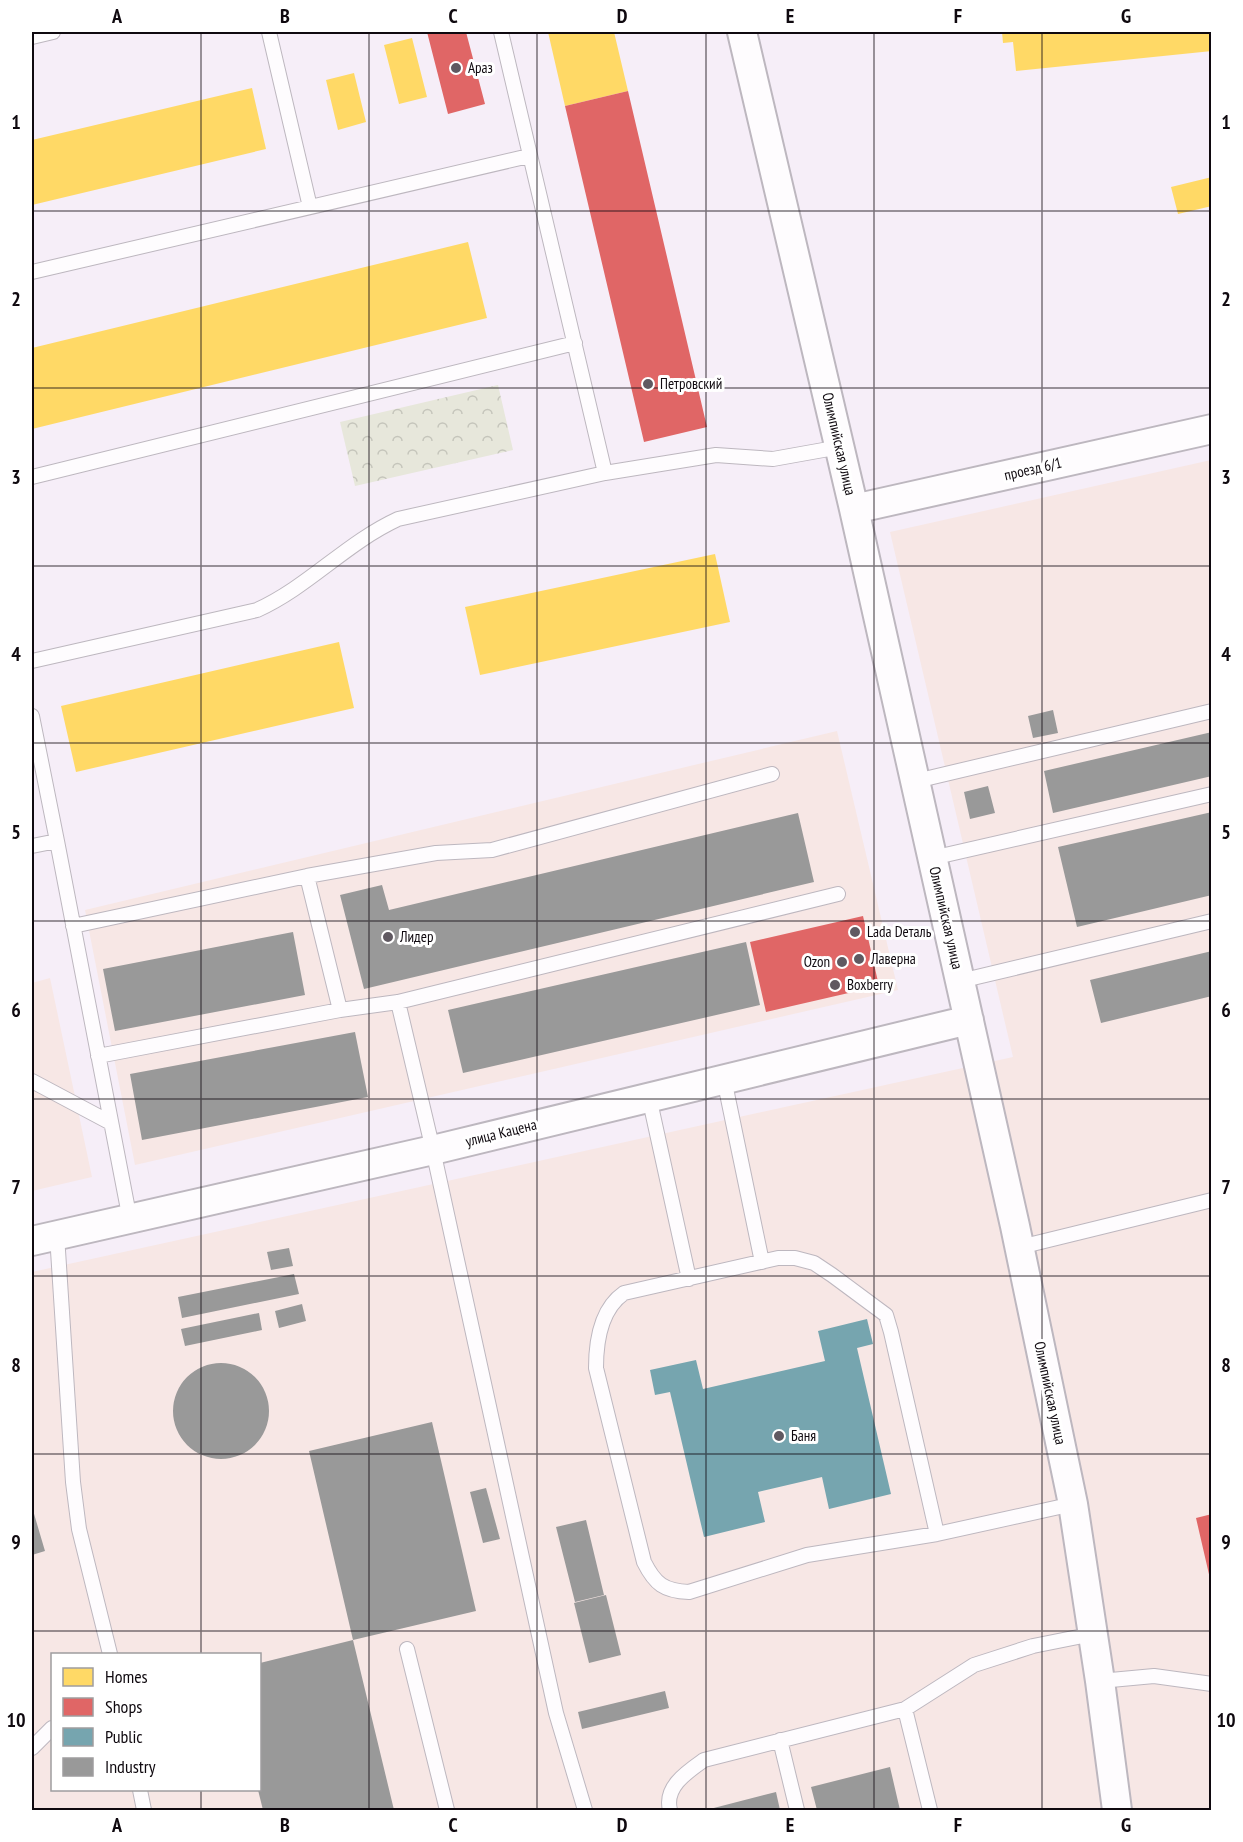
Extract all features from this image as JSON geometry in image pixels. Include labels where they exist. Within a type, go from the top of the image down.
[{"type":"street","name":"Олимпийская улица","points":[[742,32],[840,447],[1020,1247],[1072,1504],[1100,1681],[1117,1810]]},
{"type":"street","name":"проезд 6/1","points":[[854,509],[1212,429]]},
{"type":"street","name":"улица Кацена","points":[[44,1238],[433,1149],[969,1020]]},
{"type":"lane","points":[[32,37],[53,32]]},
{"type":"lane","points":[[269,32],[310,207]]},
{"type":"lane","points":[[501,32],[605,473]]},
{"type":"lane","points":[[32,272],[529,156]]},
{"type":"lane","points":[[32,477],[575,343]]},
{"type":"lane","points":[[32,660],[256,609],[278,600],[375,530],[398,519],[605,473],[716,455],[773,459],[840,447]]},
{"type":"lane","points":[[916,781],[1212,711]]},
{"type":"lane","points":[[32,716],[130,1220]]},
{"type":"lane","points":[[73,926],[307,876],[436,853],[492,850],[772,774]]},
{"type":"lane","points":[[932,858],[1212,794]]},
{"type":"lane","points":[[32,846],[57,841]]},
{"type":"lane","points":[[307,876],[340,1010]]},
{"type":"lane","points":[[98,1056],[340,1010],[398,1002],[838,894]]},
{"type":"lane","points":[[960,981],[1212,921]]},
{"type":"lane","points":[[398,1002],[433,1149],[556,1713],[585,1810]]},
{"type":"lane","points":[[724,1079],[762,1262]]},
{"type":"lane","points":[[32,1081],[111,1123]]},
{"type":"lane","points":[[649,1098],[689,1279]]},
{"type":"lane","points":[[1020,1247],[1212,1200]]},
{"type":"lane","points":[[44,1238],[79,1530],[110,1653]]},
{"type":"lane","points":[[937,1534],[886,1315],[814,1263],[795,1258],[762,1262],[624,1293],[613,1300],[606,1311],[596,1353],[597,1368],[644,1562],[659,1586],[673,1591],[688,1592],[807,1555],[937,1534],[1072,1504]]},
{"type":"lane","points":[[669,1809],[671,1791],[684,1774],[704,1760],[905,1709],[974,1665],[1033,1646],[1093,1634]]},
{"type":"lane","points":[[407,1649],[447,1810]]},
{"type":"lane","points":[[1100,1681],[1154,1676],[1212,1684]]},
{"type":"lane","points":[[905,1709],[930,1810]]},
{"type":"lane","points":[[32,1748],[51,1729]]},
{"type":"lane","points":[[780,1740],[797,1810]]},
{"type":"lane","points":[[140,1791],[144,1810]]},
{"type":"shaded area","points":[[1211,460],[1211,1810],[32,1810],[32,1272],[1013,1057],[890,532]]},
{"type":"shaded area","points":[[837,731],[898,990],[135,1165],[85,910]]},
{"type":"shaded area","points":[[50,978],[92,1177],[32,1191],[32,983]]},
{"type":"green space","points":[[498,385],[513,450],[355,486],[340,422]]},
{"type":"building: Homes","points":[[548,32],[614,32],[628,91],[565,106]]},
{"type":"building: Homes","points":[[1002,32],[1212,32],[1212,51],[1016,71],[1013,42],[1003,43]]},
{"type":"building: Homes","points":[[412,38],[427,97],[399,104],[384,45]]},
{"type":"building: Homes","points":[[354,73],[366,122],[338,130],[326,80]]},
{"type":"building: Homes","points":[[252,88],[266,149],[32,205],[32,140]]},
{"type":"building: Homes","points":[[1212,177],[1212,206],[1178,214],[1171,187]]},
{"type":"building: Homes","points":[[468,242],[487,318],[32,429],[32,348]]},
{"type":"building: Homes","points":[[715,554],[730,622],[480,675],[465,607]]},
{"type":"building: Homes","points":[[339,642],[354,708],[76,772],[61,706]]},
{"type":"building: Shops","name":"Араз","points":[[427,32],[466,32],[485,104],[448,114]]},
{"type":"building: Shops","points":[[628,91],[707,427],[644,442],[565,106]]},
{"type":"building: Shops","points":[[863,916],[879,986],[766,1012],[750,942]]},
{"type":"building: Shops","points":[[1212,1514],[1212,1583],[1211,1583],[1196,1518]]},
{"type":"building: Public","name":"Баня","points":[[867,1319],[873,1344],[857,1348],[891,1494],[829,1509],[822,1477],[758,1492],[765,1522],[704,1537],[670,1392],[655,1395],[650,1370],[696,1360],[703,1389],[825,1361],[818,1331]]},
{"type":"building: Industry","points":[[1053,710],[1058,733],[1033,738],[1028,716]]},
{"type":"building: Industry","points":[[1212,732],[1212,776],[1053,813],[1044,771]]},
{"type":"building: Industry","points":[[988,786],[995,813],[970,819],[964,792]]},
{"type":"building: Industry","points":[[1212,812],[1212,895],[1077,927],[1058,847]]},
{"type":"building: Industry","points":[[798,813],[814,882],[364,989],[340,895],[382,885],[389,910]]},
{"type":"building: Industry","points":[[293,932],[305,995],[115,1031],[103,969]]},
{"type":"building: Industry","points":[[746,942],[760,1005],[463,1073],[448,1010]]},
{"type":"building: Industry","points":[[1212,951],[1212,996],[1101,1023],[1090,980]]},
{"type":"building: Industry","points":[[355,1032],[368,1097],[142,1140],[130,1074]]},
{"type":"building: Industry","points":[[289,1248],[293,1266],[271,1270],[267,1252]]},
{"type":"building: Industry","points":[[294,1274],[299,1294],[182,1318],[178,1297]]},
{"type":"building: Industry","points":[[302,1304],[306,1321],[279,1328],[275,1311]]},
{"type":"building: Industry","points":[[259,1313],[262,1330],[185,1346],[181,1329]]},
{"type":"building: Industry","points":[[221,1363],[239,1367],[255,1377],[265,1393],[269,1411],[265,1429],[255,1445],[239,1455],[221,1459],[203,1455],[187,1445],[177,1429],[173,1411],[177,1393],[187,1377],[203,1367]]},
{"type":"building: Industry","points":[[432,1422],[476,1611],[353,1640],[309,1451]]},
{"type":"building: Industry","points":[[486,1488],[500,1539],[483,1543],[470,1492]]},
{"type":"building: Industry","points":[[32,1507],[45,1551],[32,1555]]},
{"type":"building: Industry","points":[[586,1520],[604,1595],[575,1602],[556,1527]]},
{"type":"building: Industry","points":[[606,1595],[621,1655],[589,1663],[574,1603]]},
{"type":"building: Industry","points":[[353,1640],[394,1810],[263,1810],[258,1791],[261,1791],[261,1663]]},
{"type":"building: Industry","points":[[665,1691],[669,1708],[582,1729],[578,1712]]},
{"type":"building: Industry","points":[[890,1767],[900,1810],[817,1810],[811,1787]]},
{"type":"building: Industry","points":[[776,1792],[780,1810],[706,1810]]},
{"type":"place","name":"Араз","points":[[456,68]]},
{"type":"place","name":"Петровский","points":[[648,384]]},
{"type":"place","name":"Lada Dеталь","points":[[855,932]]},
{"type":"place","name":"Лидер","points":[[388,937]]},
{"type":"place","name":"Лаверна","points":[[859,959]]},
{"type":"place","name":"Ozon","points":[[842,962]]},
{"type":"place","name":"Boxberry","points":[[835,985]]},
{"type":"place","name":"Баня","points":[[779,1436]]}]
